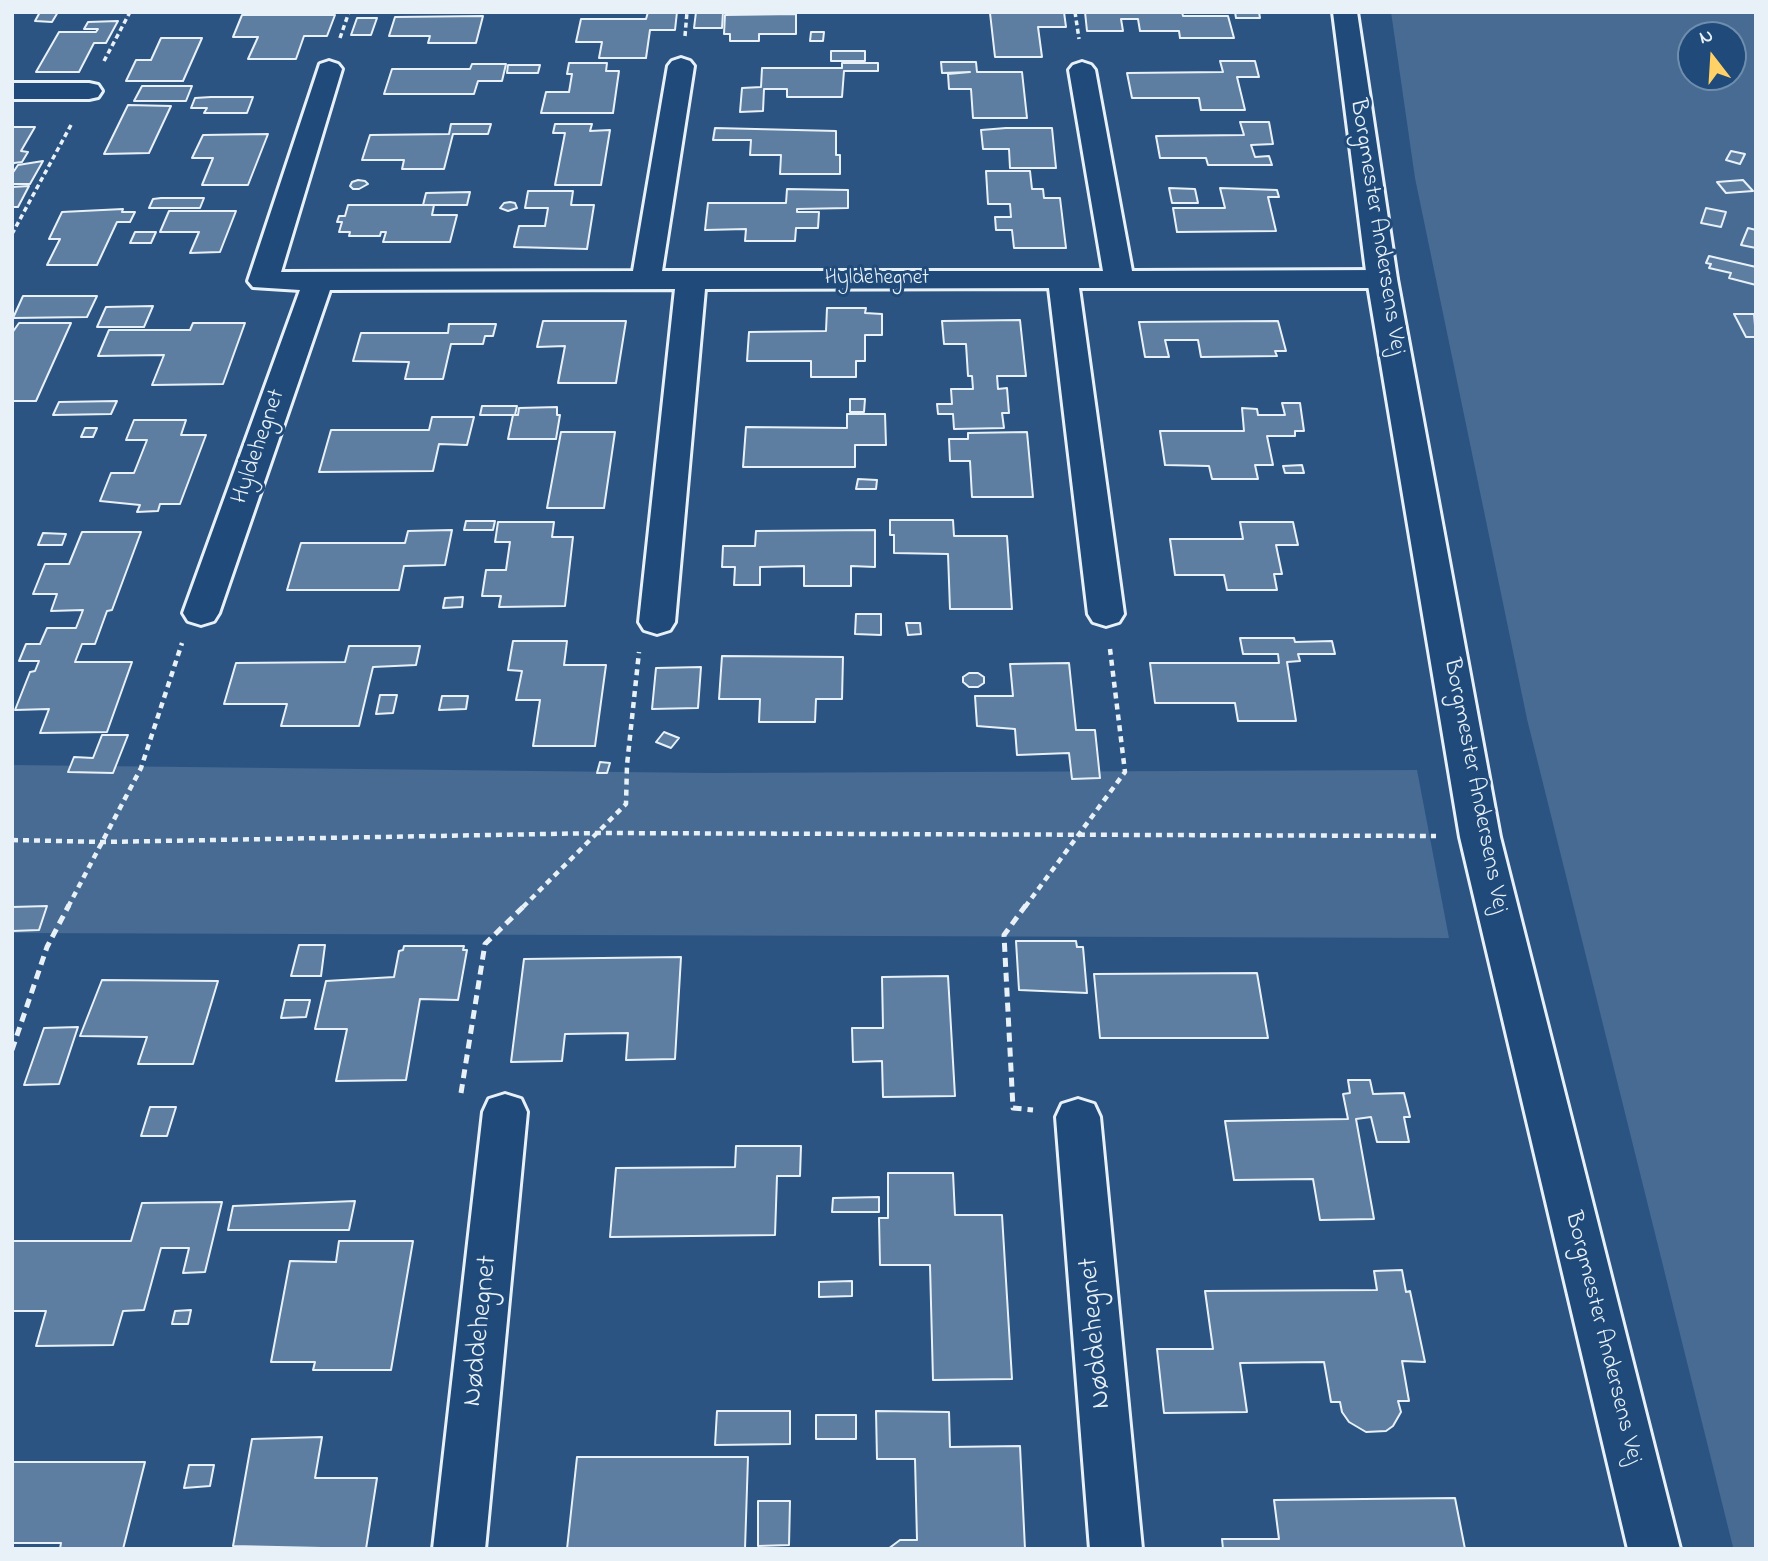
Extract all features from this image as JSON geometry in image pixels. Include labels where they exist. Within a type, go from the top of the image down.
[{"type":"street","name":"Borgmester Andersens Vej","points":[[1345,12],[1382,279],[1480,836],[1654,1549]]},
{"type":"street","points":[[646,281],[681,66]]},
{"type":"street","name":"Hyldehegnet","points":[[329,69],[262,281],[1382,279]]},
{"type":"street","points":[[1082,70],[1119,280]]},
{"type":"street","points":[[12,91],[89,91]]},
{"type":"street","points":[[1063,280],[1106,614]]},
{"type":"street","name":"Hyldehegnet","points":[[201,613],[318,281]]},
{"type":"street","points":[[657,622],[691,281]]},
{"type":"street","name":"Nøddehegnet","points":[[459,1549],[505,1112]]},
{"type":"street","name":"Nøddehegnet","points":[[1078,1117],[1116,1549]]},
{"type":"path","points":[[12,1050],[47,947],[141,768],[183,641],[201,613]]},
{"type":"path","points":[[1078,1117],[1013,1108],[1003,935],[1125,772],[1106,614]]},
{"type":"path","points":[[505,1112],[460,1104],[485,944],[600,833],[626,804],[627,765],[641,631],[657,622]]},
{"type":"path","points":[[12,840],[103,842],[600,833],[1480,836]]},
{"type":"shaded area","points":[[1391,12],[1756,12],[1756,1549],[1733,1547],[1527,719],[1415,178]]},
{"type":"shaded area","points":[[12,765],[712,773],[1417,770],[1449,938],[12,933]]},
{"type":"building","points":[[40,12],[58,12],[52,22],[35,21]]},
{"type":"building","points":[[648,12],[677,12],[675,30],[650,30],[646,58],[599,58],[602,42],[576,42],[581,19],[646,19]]},
{"type":"building","points":[[696,12],[723,12],[722,28],[694,28]]},
{"type":"building","points":[[1064,12],[1066,27],[1038,27],[1042,57],[995,57],[990,13]]},
{"type":"building","points":[[1085,12],[1182,12],[1183,16],[1228,16],[1234,38],[1180,38],[1179,31],[1140,31],[1138,19],[1121,19],[1123,31],[1087,31]]},
{"type":"building","points":[[1235,12],[1259,12],[1260,18],[1236,18]]},
{"type":"building","points":[[796,14],[796,34],[759,34],[759,41],[730,41],[730,34],[724,34],[725,15]]},
{"type":"building","points":[[242,15],[335,15],[327,36],[304,36],[296,59],[248,59],[258,37],[233,37]]},
{"type":"building","points":[[483,16],[476,43],[428,43],[430,36],[389,36],[395,17]]},
{"type":"building","points":[[357,18],[377,18],[371,35],[351,35]]},
{"type":"building","points":[[118,21],[106,43],[94,43],[79,72],[36,72],[59,32],[96,32],[98,29],[84,29],[88,22]]},
{"type":"building","points":[[811,32],[824,32],[823,41],[810,41]]},
{"type":"building","points":[[161,38],[202,38],[183,81],[126,81],[136,60],[151,60]]},
{"type":"building","points":[[831,51],[865,51],[865,61],[831,61]]},
{"type":"building","points":[[1220,61],[1255,61],[1259,77],[1237,77],[1245,110],[1201,110],[1199,98],[1132,98],[1127,73],[1223,72]]},
{"type":"building","points":[[941,62],[976,62],[977,72],[1022,72],[1027,118],[973,118],[971,89],[949,89],[948,74],[970,72],[942,73]]},
{"type":"building","points":[[569,63],[607,63],[606,71],[619,71],[613,113],[541,113],[546,92],[569,92],[572,74],[567,74]]},
{"type":"building","points":[[842,63],[878,63],[878,71],[844,71],[842,97],[787,97],[787,89],[764,89],[763,111],[740,112],[742,88],[761,87],[762,68],[842,68]]},
{"type":"building","points":[[472,64],[506,64],[502,81],[478,81],[474,94],[384,94],[392,69],[470,69]]},
{"type":"building","points":[[508,65],[540,65],[538,73],[507,73]]},
{"type":"building","points":[[142,86],[192,86],[186,101],[134,101]]},
{"type":"building","points":[[253,97],[247,113],[204,113],[207,108],[191,108],[195,98]]},
{"type":"building","points":[[128,105],[171,106],[149,153],[104,154]]},
{"type":"building","points":[[1240,122],[1269,122],[1273,144],[1251,145],[1255,157],[1269,156],[1272,165],[1208,165],[1206,158],[1160,158],[1156,136],[1244,135]]},
{"type":"building","points":[[451,124],[491,124],[488,134],[453,134],[444,169],[402,169],[404,160],[362,160],[370,135],[449,134]]},
{"type":"building","points":[[555,124],[592,124],[590,131],[610,130],[601,185],[555,185],[565,133],[553,133]]},
{"type":"building","points":[[12,127],[35,127],[21,151],[28,152],[22,162],[12,166]]},
{"type":"building","points":[[715,128],[836,131],[836,155],[840,155],[840,174],[780,174],[781,155],[750,155],[751,140],[713,140]]},
{"type":"building","points":[[1052,128],[1056,168],[1010,168],[1009,149],[983,149],[981,130]]},
{"type":"building","points":[[268,134],[248,185],[202,185],[213,158],[192,158],[203,135]]},
{"type":"building","points":[[1731,151],[1745,154],[1740,164],[1726,160]]},
{"type":"building","points":[[43,161],[30,184],[12,184],[12,174],[18,165]]},
{"type":"building","points":[[986,171],[1030,171],[1032,189],[1043,189],[1044,198],[1060,198],[1066,248],[1014,248],[1012,230],[996,230],[995,217],[1011,217],[1010,204],[988,204]]},
{"type":"building","points":[[358,180],[368,184],[353,189],[350,186],[352,182]]},
{"type":"building","points":[[1743,180],[1753,191],[1726,193],[1717,182]]},
{"type":"building","points":[[29,186],[18,207],[12,207],[12,187]]},
{"type":"building","points":[[1169,188],[1195,189],[1198,203],[1172,203]]},
{"type":"building","points":[[1220,188],[1277,190],[1279,197],[1268,197],[1276,231],[1177,232],[1173,208],[1225,208]]},
{"type":"building","points":[[787,189],[848,190],[848,208],[797,209],[797,212],[819,212],[818,228],[796,228],[795,241],[745,241],[746,229],[705,230],[708,203],[786,203]]},
{"type":"building","points":[[528,191],[573,191],[571,205],[594,205],[587,249],[514,247],[519,226],[545,226],[548,208],[525,208]]},
{"type":"building","points":[[470,192],[467,205],[423,205],[426,193]]},
{"type":"building","points":[[204,198],[200,208],[149,208],[153,199]]},
{"type":"building","points":[[504,203],[515,203],[517,208],[508,211],[500,208]]},
{"type":"building","points":[[348,205],[434,205],[432,215],[457,215],[450,242],[383,242],[386,232],[381,232],[380,236],[349,236],[350,232],[339,232],[342,222],[337,222],[339,216],[345,216]]},
{"type":"building","points":[[1706,208],[1726,212],[1721,227],[1701,223]]},
{"type":"building","points":[[123,209],[122,212],[135,212],[130,222],[117,222],[97,265],[47,265],[60,239],[49,239],[62,212]]},
{"type":"building","points":[[169,211],[236,211],[220,252],[190,253],[199,232],[160,232]]},
{"type":"building","points":[[1748,228],[1756,230],[1756,248],[1741,245]]},
{"type":"building","points":[[135,232],[156,232],[151,243],[130,243]]},
{"type":"building","points":[[1709,256],[1756,267],[1756,285],[1729,278],[1731,273],[1709,268],[1711,264],[1706,263]]},
{"type":"building","points":[[23,296],[97,296],[87,317],[13,318]]},
{"type":"building","points":[[153,306],[144,327],[97,327],[106,307]]},
{"type":"building","points":[[827,308],[866,308],[865,313],[882,314],[882,335],[865,335],[865,361],[856,361],[856,377],[811,377],[811,361],[747,361],[749,332],[826,331]]},
{"type":"building","points":[[1734,314],[1754,314],[1756,337],[1746,337]]},
{"type":"building","points":[[1020,320],[1026,376],[997,376],[998,389],[1007,388],[1009,413],[1002,413],[1004,428],[954,429],[953,414],[938,414],[937,404],[952,404],[951,389],[973,389],[972,376],[968,376],[966,344],[944,344],[942,321]]},
{"type":"building","points":[[543,321],[626,321],[616,383],[558,383],[565,346],[537,347]]},
{"type":"building","points":[[1278,321],[1286,351],[1275,351],[1277,356],[1201,357],[1198,340],[1165,340],[1169,357],[1145,357],[1139,322]]},
{"type":"building","points":[[19,323],[71,323],[36,401],[12,401],[12,333]]},
{"type":"building","points":[[193,323],[245,323],[223,384],[152,385],[164,355],[98,356],[109,330],[190,330]]},
{"type":"building","points":[[449,324],[496,324],[493,336],[485,336],[483,344],[451,344],[443,379],[405,379],[409,362],[353,361],[361,333],[448,333]]},
{"type":"building","points":[[850,399],[865,399],[864,412],[850,412]]},
{"type":"building","points":[[117,401],[111,414],[53,415],[59,402]]},
{"type":"building","points":[[1282,403],[1300,403],[1304,431],[1295,431],[1295,436],[1267,436],[1273,465],[1255,465],[1258,479],[1212,479],[1209,466],[1165,465],[1160,431],[1244,431],[1242,408],[1257,409],[1258,415],[1285,415]]},
{"type":"building","points":[[482,406],[517,406],[515,415],[480,415]]},
{"type":"building","points":[[557,407],[557,415],[560,415],[556,439],[508,439],[513,415],[518,415],[519,408]]},
{"type":"building","points":[[847,414],[885,414],[886,445],[855,445],[855,467],[743,467],[746,427],[847,428]]},
{"type":"building","points":[[432,417],[474,417],[467,445],[439,444],[433,471],[319,472],[331,430],[429,430]]},
{"type":"building","points":[[134,420],[186,420],[181,435],[206,435],[180,504],[160,504],[158,511],[137,512],[140,505],[100,501],[111,473],[134,473],[147,440],[126,440]]},
{"type":"building","points":[[85,428],[97,428],[93,437],[81,437]]},
{"type":"building","points":[[561,432],[615,432],[604,508],[547,508]]},
{"type":"building","points":[[1027,432],[1033,497],[972,497],[970,461],[950,461],[949,439],[968,439],[968,433]]},
{"type":"building","points":[[1302,465],[1304,473],[1285,473],[1283,466]]},
{"type":"building","points":[[858,479],[877,480],[876,489],[856,489]]},
{"type":"building","points":[[890,520],[953,520],[954,536],[1007,536],[1012,609],[950,609],[948,554],[894,553],[894,535],[890,535]]},
{"type":"building","points":[[466,521],[495,521],[493,530],[464,530]]},
{"type":"building","points":[[498,522],[554,522],[552,537],[573,537],[565,606],[499,607],[501,596],[482,596],[486,570],[506,570],[510,542],[495,542]]},
{"type":"building","points":[[1240,522],[1293,522],[1298,545],[1276,545],[1282,574],[1274,574],[1277,590],[1227,590],[1224,575],[1175,575],[1170,539],[1243,539]]},
{"type":"building","points":[[452,530],[445,565],[404,566],[399,590],[287,590],[301,543],[405,543],[408,531]]},
{"type":"building","points":[[875,530],[875,567],[851,566],[851,586],[804,586],[804,566],[760,567],[760,585],[734,585],[735,567],[722,567],[723,546],[755,546],[756,531]]},
{"type":"building","points":[[82,532],[141,532],[112,610],[107,611],[95,644],[82,644],[75,662],[132,662],[107,732],[40,733],[49,709],[15,710],[30,672],[35,671],[39,661],[19,661],[26,644],[40,644],[47,628],[76,628],[83,610],[51,611],[57,594],[33,594],[45,564],[69,564]]},
{"type":"building","points":[[43,533],[66,534],[62,545],[38,545]]},
{"type":"building","points":[[463,597],[462,607],[443,608],[445,598]]},
{"type":"building","points":[[856,614],[881,614],[881,635],[855,634]]},
{"type":"building","points":[[906,623],[920,623],[921,634],[908,635]]},
{"type":"building","points":[[1240,638],[1294,638],[1295,642],[1332,641],[1335,654],[1298,654],[1300,661],[1287,662],[1296,721],[1238,721],[1235,703],[1155,703],[1150,663],[1279,663],[1278,654],[1243,654]]},
{"type":"building","points":[[513,641],[567,641],[564,665],[606,665],[595,746],[533,746],[540,700],[516,700],[522,671],[508,670]]},
{"type":"building","points":[[349,646],[420,646],[416,665],[373,667],[359,726],[281,726],[287,704],[224,704],[236,663],[345,662]]},
{"type":"building","points":[[722,656],[843,657],[842,699],[816,699],[815,722],[759,722],[760,699],[719,699]]},
{"type":"building","points":[[1069,663],[1076,730],[1095,730],[1100,778],[1072,779],[1069,753],[1017,755],[1015,729],[977,726],[975,696],[1013,696],[1010,664]]},
{"type":"building","points":[[701,667],[698,708],[652,709],[656,668]]},
{"type":"building","points":[[969,673],[978,673],[984,677],[984,683],[978,687],[969,687],[963,682],[963,677]]},
{"type":"building","points":[[380,695],[397,695],[393,713],[376,714]]},
{"type":"building","points":[[442,696],[468,696],[466,709],[439,710]]},
{"type":"building","points":[[664,732],[679,738],[671,748],[656,742]]},
{"type":"building","points":[[102,735],[128,735],[113,773],[68,772],[74,757],[93,758]]},
{"type":"building","points":[[600,762],[610,763],[607,773],[597,773]]},
{"type":"building","points":[[47,906],[39,930],[12,931],[12,907]]},
{"type":"building","points":[[1016,941],[1076,941],[1077,947],[1083,947],[1087,993],[1019,990]]},
{"type":"building","points":[[299,945],[325,945],[321,976],[291,976]]},
{"type":"building","points":[[404,946],[464,946],[463,950],[467,950],[458,1000],[420,999],[406,1080],[336,1081],[347,1029],[315,1029],[326,981],[394,977],[399,951],[403,950]]},
{"type":"building","points":[[681,957],[675,1059],[626,1060],[628,1033],[565,1034],[562,1061],[511,1062],[524,959]]},
{"type":"building","points":[[1257,973],[1268,1038],[1100,1038],[1094,974]]},
{"type":"building","points":[[948,976],[955,1096],[883,1097],[882,1061],[853,1062],[852,1028],[883,1028],[882,977]]},
{"type":"building","points":[[102,980],[218,981],[193,1064],[138,1064],[147,1037],[80,1036]]},
{"type":"building","points":[[285,1000],[310,1000],[306,1017],[281,1018]]},
{"type":"building","points":[[78,1027],[59,1084],[24,1085],[44,1028]]},
{"type":"building","points":[[1348,1080],[1370,1080],[1373,1094],[1404,1093],[1410,1117],[1404,1117],[1409,1142],[1377,1142],[1371,1117],[1356,1119],[1374,1219],[1320,1220],[1313,1179],[1234,1180],[1225,1121],[1348,1119],[1343,1094],[1350,1093]]},
{"type":"building","points":[[150,1107],[176,1107],[167,1136],[141,1136]]},
{"type":"building","points":[[736,1146],[801,1146],[800,1176],[777,1176],[775,1235],[610,1237],[616,1168],[735,1167]]},
{"type":"building","points":[[888,1173],[953,1173],[955,1215],[1002,1215],[1012,1379],[933,1380],[930,1265],[880,1265],[879,1218],[888,1218]]},
{"type":"building","points":[[879,1197],[879,1212],[832,1212],[833,1198]]},
{"type":"building","points":[[355,1201],[349,1230],[228,1230],[233,1206]]},
{"type":"building","points":[[222,1202],[205,1272],[183,1273],[189,1248],[161,1248],[144,1310],[123,1311],[113,1345],[36,1346],[46,1311],[12,1311],[12,1241],[131,1241],[142,1203]]},
{"type":"building","points":[[339,1241],[413,1241],[391,1370],[313,1370],[315,1362],[271,1362],[290,1261],[336,1262]]},
{"type":"building","points":[[1402,1270],[1406,1292],[1410,1291],[1425,1362],[1402,1361],[1409,1401],[1398,1401],[1401,1412],[1393,1426],[1386,1431],[1366,1432],[1349,1422],[1342,1412],[1340,1402],[1331,1402],[1324,1362],[1240,1363],[1247,1412],[1164,1413],[1157,1349],[1213,1349],[1205,1291],[1377,1290],[1374,1271]]},
{"type":"building","points":[[852,1281],[852,1296],[819,1297],[819,1282]]},
{"type":"building","points":[[191,1310],[188,1324],[172,1324],[175,1311]]},
{"type":"building","points":[[717,1411],[790,1411],[790,1444],[715,1445]]},
{"type":"building","points":[[876,1411],[949,1412],[950,1447],[1020,1446],[1025,1549],[888,1549],[900,1540],[917,1540],[915,1459],[877,1459]]},
{"type":"building","points":[[816,1415],[856,1415],[856,1439],[816,1439]]},
{"type":"building","points":[[322,1437],[315,1478],[377,1478],[366,1549],[233,1546],[252,1439]]},
{"type":"building","points":[[577,1457],[748,1457],[745,1549],[567,1549]]},
{"type":"building","points":[[12,1462],[145,1462],[123,1549],[60,1549],[61,1543],[12,1543]]},
{"type":"building","points":[[189,1465],[214,1465],[210,1486],[184,1488]]},
{"type":"building","points":[[1455,1498],[1465,1549],[1223,1549],[1222,1539],[1279,1539],[1274,1500]]},
{"type":"building","points":[[758,1501],[790,1501],[789,1545],[758,1546]]}]
